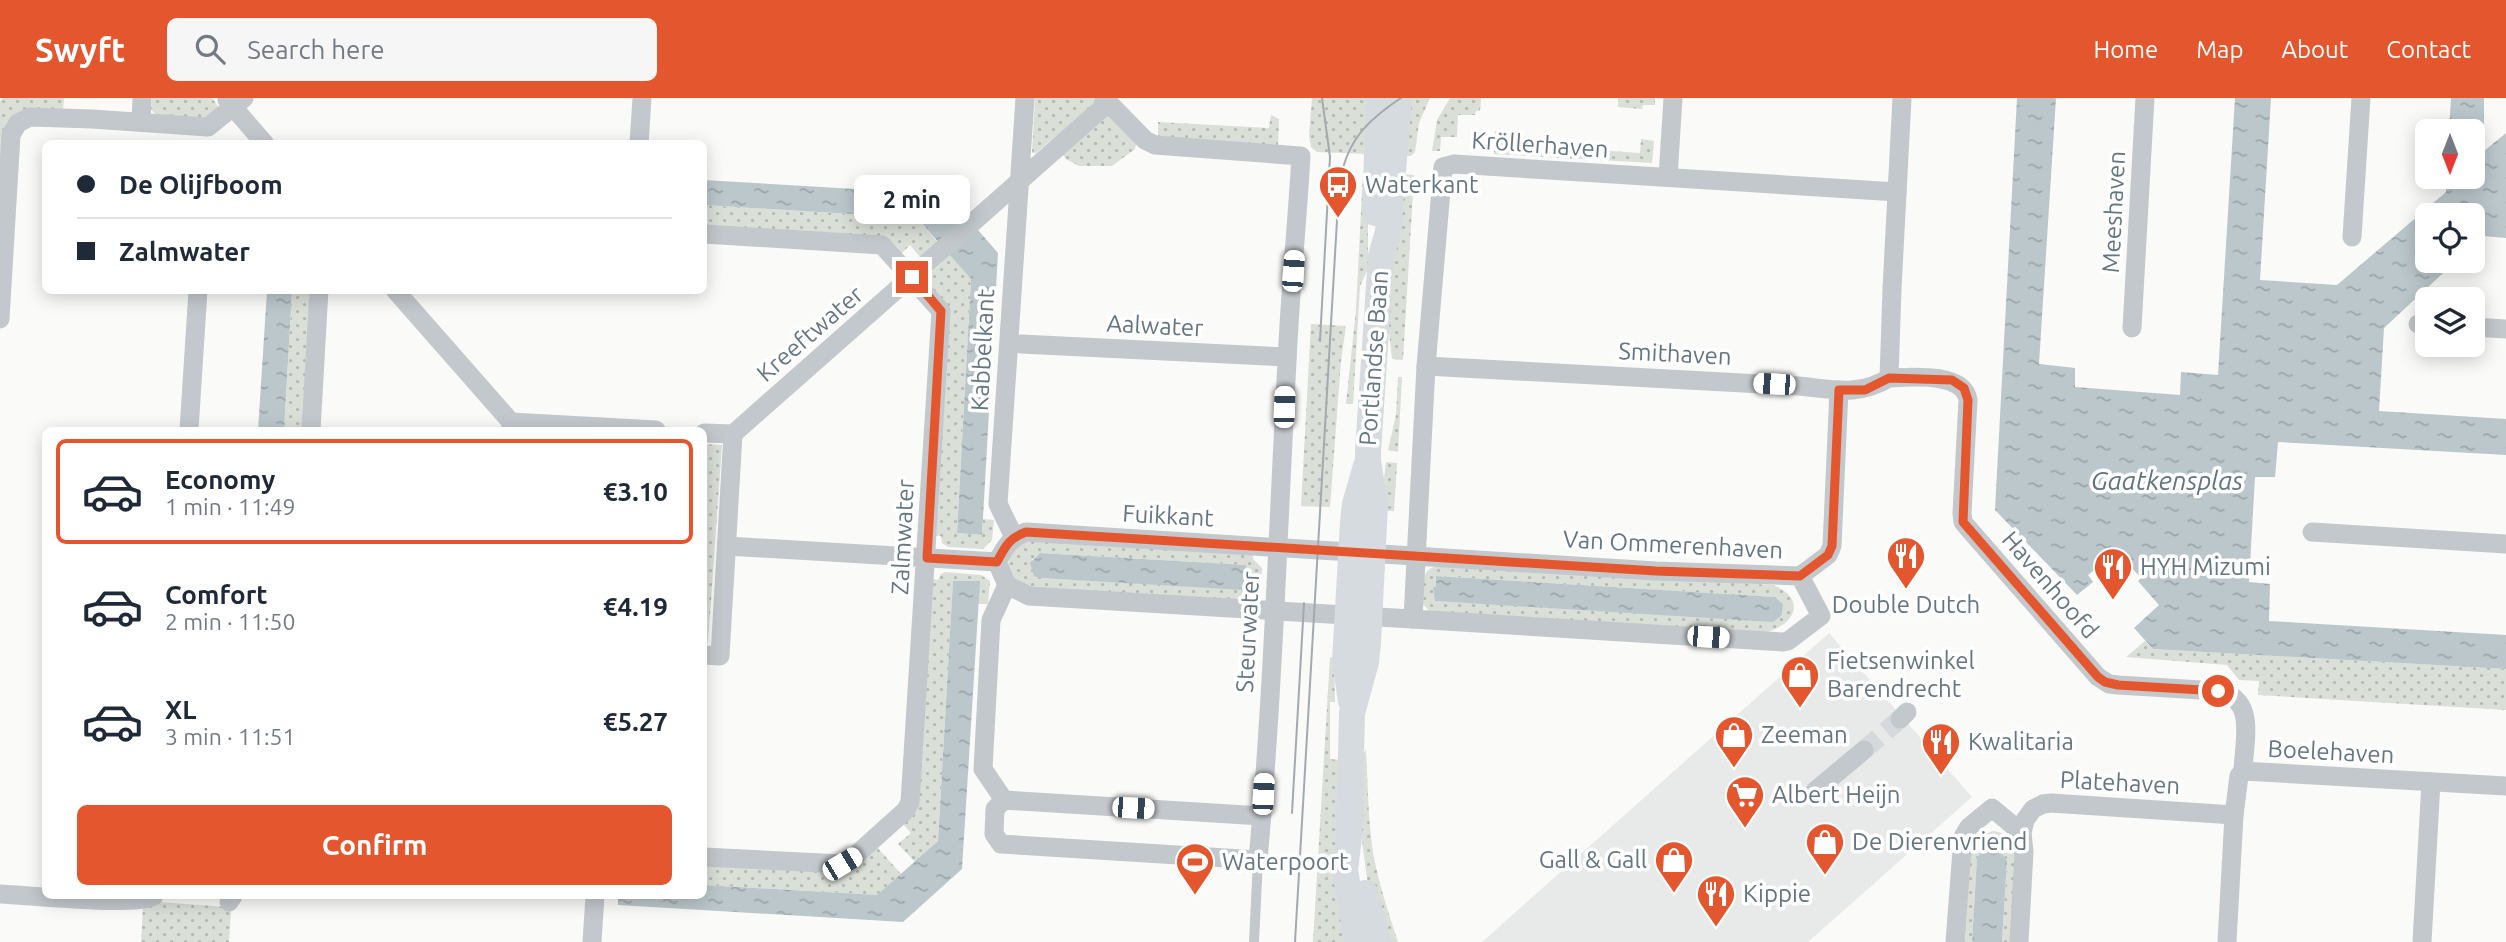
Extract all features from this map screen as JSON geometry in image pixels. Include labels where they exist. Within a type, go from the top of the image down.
[{"type":"street","points":[[141,122],[142,98]]},
{"type":"street","points":[[639,140],[642,98]]},
{"type":"street","name":"Kabbelkant","points":[[1014,537],[999,504],[1025,98]]},
{"type":"street","name":"Portlandse Baan","points":[[1378,98],[1374,233],[1381,256]]},
{"type":"street","name":"Portlandse Baan","points":[[1357,942],[1345,870],[1349,837],[1352,713],[1345,661],[1358,616],[1362,551],[1355,504],[1368,461],[1381,256],[1388,232],[1399,98]]},
{"type":"street","points":[[1668,177],[1672,98]]},
{"type":"street","points":[[1889,378],[1902,98]]},
{"type":"street","name":"Meeshaven","points":[[2132,328],[2145,98]]},
{"type":"street","points":[[2352,237],[2361,98]]},
{"type":"street","name":"Kreeftwater","points":[[733,435],[932,260],[1021,172],[1106,100]]},
{"type":"street","name":"Steurwater","points":[[1106,100],[1145,140],[1155,145],[1301,156],[1258,860]]},
{"type":"street","points":[[0,319],[11,135],[18,122],[30,117],[141,122],[207,135],[235,101],[262,140]]},
{"type":"street","name":"Kröllerhaven","points":[[1417,554],[1426,366],[1443,167],[1454,164],[1897,192]]},
{"type":"street","name":"Zalmwater","points":[[707,234],[882,245],[941,311],[910,802],[906,810],[842,864],[707,857]]},
{"type":"street","points":[[189,427],[198,294]]},
{"type":"street","points":[[311,427],[319,294]]},
{"type":"street","points":[[398,294],[511,426],[547,427]]},
{"type":"street","points":[[2485,327],[2506,328]]},
{"type":"street","name":"Aalwater","points":[[1021,344],[1287,357]]},
{"type":"street","name":"Smithaven","points":[[1426,366],[1772,384],[1839,390],[1865,390],[1889,378]]},
{"type":"street","name":"Havenhoofd","points":[[1889,378],[1952,380],[1964,388],[1968,400],[1963,522],[2105,682],[2218,691],[2241,703],[2245,714],[2243,771]]},
{"type":"street","points":[[1800,576],[1828,555],[1832,546],[1839,390]]},
{"type":"street","points":[[707,433],[733,435],[720,656],[707,655]]},
{"type":"street","name":"Fuikkant","points":[[1014,537],[1026,532],[1362,551]]},
{"type":"street","points":[[2312,532],[2506,544]]},
{"type":"street","points":[[997,562],[1006,544],[1014,537]]},
{"type":"street","points":[[727,546],[997,562]]},
{"type":"street","name":"Van Ommerenhaven","points":[[1358,616],[1783,642],[1821,616],[1800,576],[1656,571],[1362,551]]},
{"type":"street","points":[[1413,618],[1417,554]]},
{"type":"street","points":[[997,562],[1007,585],[1028,596],[1358,616]]},
{"type":"street","points":[[1004,800],[983,769],[991,620],[1007,585]]},
{"type":"street","points":[[1815,791],[1864,750]]},
{"type":"street","name":"Boelehaven","points":[[2227,942],[2234,814],[2239,776],[2243,771],[2506,786]]},
{"type":"street","points":[[2422,942],[2431,782]]},
{"type":"street","points":[[1258,860],[1000,844],[994,834],[995,809],[1004,800],[1262,816]]},
{"type":"street","name":"Platehaven","points":[[2022,834],[2029,814],[2043,804],[2234,814]]},
{"type":"street","points":[[1955,942],[1962,837],[1969,827],[1992,808],[2022,834],[2024,852],[2018,942]]},
{"type":"street","name":"Portlandse Baan","points":[[1349,837],[1378,942]]},
{"type":"street","points":[[0,894],[42,896]]},
{"type":"street","points":[[86,899],[149,899]]},
{"type":"street","points":[[592,942],[595,899]]},
{"type":"lane","points":[[1254,942],[1258,860]]},
{"type":"shaded area","points":[[4,98],[64,98],[63,111],[26,111],[0,170],[0,101]]},
{"type":"shaded area","points":[[152,98],[212,98],[219,108],[205,118],[155,114],[151,109]]},
{"type":"shaded area","points":[[1035,98],[1096,98],[1136,144],[1135,149],[1112,166],[1079,166],[1066,159],[1051,140],[1036,153],[1032,153]]},
{"type":"shaded area","points":[[1312,98],[1373,98],[1369,154],[1317,152],[1311,147],[1309,136]]},
{"type":"shaded area","points":[[1404,98],[1430,98],[1419,123],[1415,152],[1411,156],[1401,156]]},
{"type":"shaded area","points":[[1450,98],[1481,98],[1480,111],[1476,111],[1475,115],[1458,115],[1457,137],[1441,137],[1440,151],[1432,151],[1437,120]]},
{"type":"shaded area","points":[[1618,98],[1655,98],[1655,105],[1643,105],[1642,109],[1618,107]]},
{"type":"shaded area","points":[[1271,115],[1279,119],[1278,147],[1158,139],[1158,122],[1269,128]]},
{"type":"shaded area","points":[[1495,131],[1509,132],[1509,144],[1640,153],[1641,139],[1654,141],[1652,163],[1494,154]]},
{"type":"shaded area","points":[[1363,172],[1368,172],[1368,269],[1360,286],[1353,404],[1346,404],[1356,310]]},
{"type":"shaded area","points":[[1400,174],[1414,175],[1403,360],[1392,359],[1387,315]]},
{"type":"shaded area","points":[[707,205],[917,218],[938,243],[921,258],[910,245],[901,254],[707,226]]},
{"type":"shaded area","points":[[950,255],[971,279],[957,533],[982,535],[983,519],[994,520],[992,540],[983,549],[948,547],[942,543],[941,536],[936,536],[948,320],[923,280]]},
{"type":"shaded area","points":[[292,294],[312,294],[304,427],[284,427]]},
{"type":"shaded area","points":[[1311,324],[1346,326],[1330,507],[1301,506]]},
{"type":"shaded area","points":[[1398,377],[1402,377],[1398,452],[1388,450],[1396,415]]},
{"type":"shaded area","points":[[707,444],[722,445],[707,643]]},
{"type":"shaded area","points":[[1386,462],[1397,463],[1394,511],[1386,511]]},
{"type":"shaded area","points":[[1027,540],[1253,553],[1253,559],[1262,568],[1261,589],[1250,596],[1250,602],[1030,589],[1015,583],[1007,568],[1011,552]],"holes":[[[1040,553],[1246,565],[1244,589],[1040,578],[1032,560]]]},
{"type":"shaded area","points":[[1439,565],[1773,585],[1791,597],[1794,604],[1793,612],[1783,625],[1763,633],[1430,612],[1423,604],[1423,585],[1425,575]],"holes":[[[1437,576],[1774,597],[1783,604],[1782,615],[1772,621],[1436,601]]]},
{"type":"shaded area","points":[[945,572],[981,575],[990,581],[988,604],[978,604],[979,581],[953,582],[938,841],[915,862],[898,844],[911,833],[902,823],[933,579],[938,580]]},
{"type":"shaded area","points":[[1829,633],[1972,797],[1808,942],[1482,942]]},
{"type":"shaded area","points":[[2145,641],[2153,649],[2506,669],[2506,710],[2258,695],[2259,681],[2239,680],[2227,665],[2126,657]]},
{"type":"shaded area","points":[[1330,657],[1334,658],[1335,702],[1330,702],[1330,759],[1340,760],[1350,942],[1313,942]]},
{"type":"shaded area","points":[[1366,750],[1374,858],[1398,942],[1383,942],[1369,893],[1361,834],[1361,757]]},
{"type":"shaded area","points":[[1994,831],[2009,837],[2018,849],[2012,942],[2002,942],[2007,861],[1998,847],[1985,846],[1977,858],[1972,942],[1962,942],[1970,843],[1981,834]]},
{"type":"shaded area","points":[[876,846],[901,874],[877,895],[707,885],[707,864],[838,872]]},
{"type":"shaded area","points":[[159,902],[227,907],[231,912],[229,942],[141,942],[143,906]]},
{"type":"water","name":"Gaatkensplas","points":[[2017,98],[2056,98],[2039,364],[2075,368],[2075,387],[2180,395],[2181,372],[2218,375],[2235,98],[2271,98],[2260,280],[2337,285],[2415,218],[2415,273],[2443,273],[2428,287],[2415,287],[2415,299],[2384,328],[2379,411],[2506,419],[2506,455],[2278,442],[2275,477],[2255,477],[2249,582],[2270,584],[2269,621],[2506,635],[2506,669],[2153,649],[2134,628],[2159,605],[2138,581],[2141,578],[2116,551],[2088,575],[2093,582],[2077,595],[1995,510]]},
{"type":"water","name":"Gaatkensplas","points":[[2451,98],[2484,98],[2484,119],[2450,119]]},
{"type":"water","name":"Gaatkensplas","points":[[2506,133],[2506,238],[2485,236],[2485,203],[2433,203],[2446,189],[2485,189],[2485,150]]},
{"type":"water","points":[[707,180],[957,195],[957,206],[998,253],[982,535],[957,533],[971,279],[917,218],[707,205]]},
{"type":"water","points":[[267,294],[292,294],[284,427],[258,427]]},
{"type":"water","points":[[1040,553],[1246,565],[1244,590],[1040,578],[1034,576],[1030,563]]},
{"type":"water","points":[[1436,576],[1775,597],[1783,604],[1782,615],[1773,622],[1435,601],[1433,587],[1436,587]]},
{"type":"water","points":[[953,581],[980,581],[962,869],[903,922],[618,905],[618,899],[707,899],[707,885],[877,895],[938,841]]},
{"type":"water","points":[[1985,846],[1998,847],[2007,861],[2002,942],[1972,942],[1977,858]]},
{"type":"tunnel","points":[[1864,750],[1900,719]]},
{"type":"tram line","points":[[1320,341],[1330,157],[1322,98]]},
{"type":"tram line","points":[[1295,942],[1339,186],[1347,157],[1359,134],[1401,98]]},
{"type":"tram line","points":[[1292,813],[1304,603]]},
{"type":"place","name":"Waterkant","points":[[1338,219]]},
{"type":"place","name":"Double Dutch","points":[[1906,590]]},
{"type":"place","name":"HYH Mizumi","points":[[2113,601]]},
{"type":"place","name":"Fietsenwinkel Barendrecht","points":[[1800,709]]},
{"type":"place","name":"Zeeman","points":[[1734,769]]},
{"type":"place","name":"Kwalitaria","points":[[1941,776]]},
{"type":"place","name":"Albert Heijn","points":[[1745,829]]},
{"type":"place","name":"De Dierenvriend","points":[[1825,876]]},
{"type":"place","name":"Gall & Gall","points":[[1674,894]]},
{"type":"place","name":"Waterpoort","points":[[1195,896]]},
{"type":"place","name":"Kippie","points":[[1716,928]]},
{"type":"route","points":[[912,277],[941,311],[927,558],[997,562],[1006,544],[1026,532],[1656,571],[1800,576],[1828,555],[1832,546],[1839,390],[1865,390],[1889,378],[1952,380],[1964,388],[1968,400],[1963,522],[1989,554],[2105,682],[2218,691]]}]
